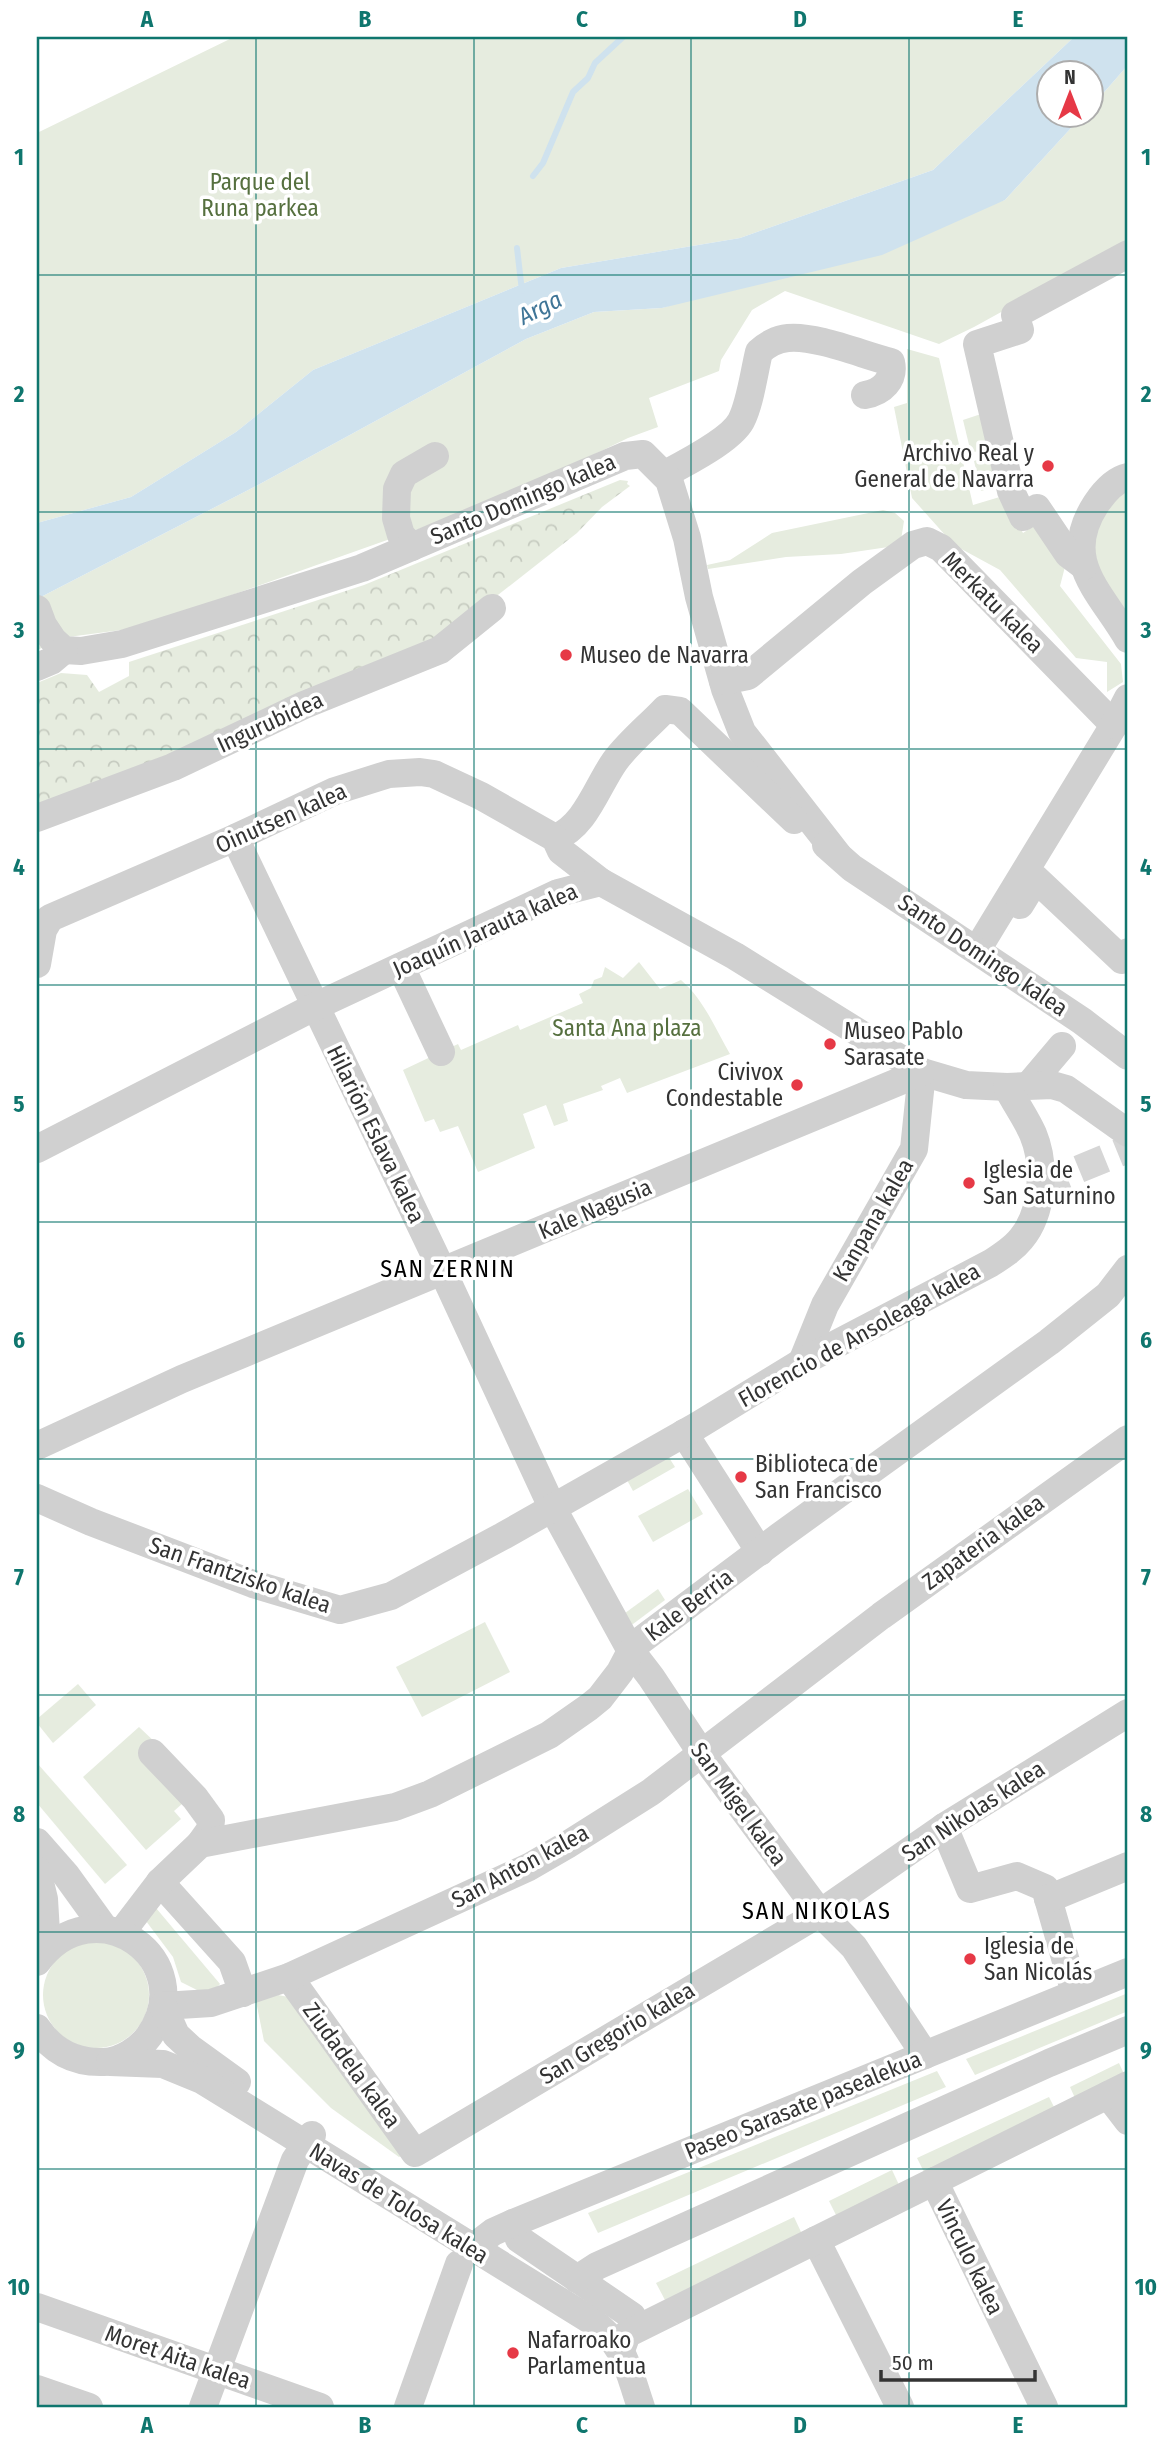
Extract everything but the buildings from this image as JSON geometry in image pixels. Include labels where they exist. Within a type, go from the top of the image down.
[{"type":"street","points":[[1084,566],[1068,554],[1037,508],[1023,517],[1022,496],[977,344],[1020,330],[1015,315],[1128,254]]},
{"type":"street","points":[[665,474],[735,430],[743,418],[758,352],[774,342],[802,337],[891,362],[893,371],[890,380],[876,393],[865,395]]},
{"type":"street","name":"Santo Domingo kalea","points":[[49,631],[81,652],[122,644],[362,568],[625,456],[643,454],[665,474],[677,502],[699,597],[723,681],[742,732],[838,855]]},
{"type":"street","points":[[412,547],[401,535],[396,518],[397,489],[404,474],[435,456]]},
{"type":"street","points":[[1128,477],[1121,478],[1108,488],[1088,516],[1082,531],[1080,549],[1084,566],[1108,611],[1128,639]]},
{"type":"street","name":"Merkatu kalea","points":[[723,681],[748,676],[862,582],[914,545],[927,541],[941,548],[1114,725]]},
{"type":"street","name":"Ingurubidea","points":[[37,818],[173,767],[304,705],[440,650],[492,608]]},
{"type":"street","points":[[37,667],[51,661],[49,631]]},
{"type":"street","points":[[983,941],[1128,698]]},
{"type":"street","name":"Santo Domingo kalea","points":[[555,838],[568,833],[616,760],[665,709],[680,711],[778,807],[852,868],[983,941],[1072,1033],[1128,1056]]},
{"type":"street","name":"Oinutsen kalea","points":[[37,964],[43,930],[50,918],[335,791],[389,774],[434,774],[481,796],[555,838],[561,851],[601,882]]},
{"type":"street","name":"Hilarión Eslava kalea","points":[[234,838],[443,1272],[552,1507]]},
{"type":"street","points":[[983,941],[999,939],[1036,879],[1125,956]]},
{"type":"street","name":"Joaquín Jarauta kalea","points":[[37,1149],[314,1007],[558,893],[601,882],[735,956],[922,1072],[966,1085],[1052,1085],[1066,1089],[1128,1133]]},
{"type":"street","points":[[401,967],[441,1052]]},
{"type":"street","points":[[1018,1086],[1072,1033]]},
{"type":"street","name":"Kale Nagusia","points":[[37,1446],[182,1379],[922,1072]]},
{"type":"street","name":"Kanpana kalea","points":[[802,1362],[825,1305],[914,1149],[922,1072]]},
{"type":"street","name":"Florencio de Ansoleaga kalea","points":[[552,1507],[684,1433],[802,1362],[991,1263],[1013,1247],[1023,1236],[1034,1213],[1041,1165],[1018,1086]]},
{"type":"street","name":"Kale Berria","points":[[200,1844],[395,1807],[430,1794],[549,1735],[600,1698],[620,1672],[631,1651],[650,1634],[1049,1342],[1108,1295],[1128,1269]]},
{"type":"street","points":[[684,1433],[760,1552]]},
{"type":"street","name":"Zapateria kalea","points":[[839,1647],[1128,1439]]},
{"type":"street","name":"San Frantzisko kalea","points":[[37,1498],[91,1522],[253,1584],[340,1610],[391,1596],[552,1507]]},
{"type":"street","name":"San Migel kalea","points":[[552,1507],[631,1651],[644,1666],[702,1754],[820,1913],[854,1947],[925,2054]]},
{"type":"street","name":"San Anton kalea","points":[[163,2006],[211,2003],[289,1977],[529,1867],[651,1792],[839,1647]]},
{"type":"street","name":"San Nikolas kalea","points":[[820,1913],[947,1825],[1128,1713]]},
{"type":"street","points":[[42,1955],[64,1936],[84,1929],[113,1931],[139,1908],[210,1830],[211,1820],[195,1798],[152,1753]]},
{"type":"street","points":[[947,1825],[970,1889],[1017,1876],[1045,1888],[1074,1987]]},
{"type":"street","name":"Navas de Tolosa kalea","points":[[37,1842],[113,1931],[146,1950],[155,1962],[163,1990],[163,2006],[176,2035],[190,2048],[309,2140],[592,2320],[609,2334],[627,2334]]},
{"type":"street","points":[[1048,1899],[1128,1866]]},
{"type":"street","points":[[37,1870],[44,1899],[42,1955]]},
{"type":"street","points":[[160,1882],[232,1962],[243,1993]]},
{"type":"street","name":"San Gregorio kalea","points":[[415,2153],[820,1913]]},
{"type":"street","name":"Paseo Sarasate pasealekua","points":[[480,2242],[493,2232],[513,2223],[925,2054],[1074,1987],[1128,1972]]},
{"type":"street","name":"Ziudadela kalea","points":[[289,1977],[415,2153]]},
{"type":"street","points":[[110,2062],[129,2054],[145,2042],[157,2026],[163,2006]]},
{"type":"street","points":[[37,2028],[46,2042],[64,2056]]},
{"type":"street","points":[[577,2279],[609,2261],[1128,2030]]},
{"type":"street","points":[[37,2050],[64,2056]]},
{"type":"street","name":"Navas de Tolosa kalea","points":[[64,2056],[88,2063],[163,2064],[202,2080],[309,2140],[611,2319],[627,2334]]},
{"type":"street","points":[[651,2407],[627,2334],[1118,2090],[1128,2121]]},
{"type":"street","points":[[203,2407],[295,2160],[309,2140]]},
{"type":"street","name":"Vinculo kalea","points":[[934,2181],[1044,2407]]},
{"type":"street","name":"Navas de Tolosa kalea","points":[[513,2223],[519,2239],[577,2279],[627,2334],[641,2407]]},
{"type":"street","points":[[816,2240],[900,2407]]},
{"type":"street","points":[[408,2407],[459,2264]]},
{"type":"street","name":"Moret Aita kalea","points":[[37,2307],[320,2407]]},
{"type":"street","points":[[37,2389],[89,2407]]},
{"type":"green space","name":"Parque del Runa parkea","points":[[234,37],[1074,37],[1050,60],[1036,60],[1036,73],[933,170],[740,238],[561,268],[313,370],[236,432],[131,497],[37,523],[37,133]]},
{"type":"green space","points":[[1128,65],[1128,242],[974,327],[939,344],[785,291],[752,310],[721,360],[719,371],[649,398],[658,427],[628,438],[500,500],[129,629],[68,637],[37,650],[37,599],[258,485],[526,339],[594,312],[662,308],[1005,200],[1069,130],[1106,130],[1106,90]]},
{"type":"green space","points":[[907,349],[939,358],[973,505],[1003,496],[1023,533],[1040,522],[1066,563],[1060,586],[1121,664],[1123,682],[1107,692],[1107,662],[1076,658],[1000,570],[954,545],[912,498],[894,407],[907,403]]},
{"type":"green space","points":[[981,414],[991,447],[971,453],[963,420]]},
{"type":"green space","points":[[993,454],[1002,485],[981,491],[974,461]]},
{"type":"green space","points":[[620,480],[628,481],[630,486],[602,507],[577,533],[433,646],[37,811],[37,683],[61,673],[87,675],[99,692],[129,676],[129,662],[364,585]]},
{"type":"green space","points":[[1119,488],[1128,494],[1128,618],[1093,567],[1091,531]]},
{"type":"green space","points":[[883,510],[895,513],[904,521],[901,540],[895,546],[841,554],[786,557],[708,569],[707,565],[730,560],[772,533]]},
{"type":"green space","name":"Santa Ana plaza","points":[[639,962],[660,989],[681,980],[689,988],[730,1054],[627,1093],[620,1078],[601,1086],[603,1090],[563,1104],[568,1121],[554,1126],[546,1105],[523,1114],[535,1148],[478,1172],[458,1126],[440,1132],[434,1119],[425,1122],[403,1070],[458,1044],[461,1050],[518,1025],[520,1030],[583,1003],[579,994],[591,988],[594,980],[602,977],[605,967],[623,978]]},
{"type":"green space","points":[[668,1456],[675,1467],[633,1491],[627,1480]]},
{"type":"green space","points":[[688,1489],[703,1514],[653,1542],[638,1516]]},
{"type":"green space","points":[[658,1589],[665,1600],[629,1627],[621,1616]]},
{"type":"green space","points":[[485,1622],[510,1672],[422,1717],[396,1667]]},
{"type":"green space","points":[[78,1684],[96,1705],[53,1743],[37,1723],[37,1719]]},
{"type":"green space","points":[[139,1727],[158,1745],[183,1803],[174,1811],[181,1819],[146,1850],[83,1777]]},
{"type":"green space","points":[[37,1763],[127,1865],[105,1884],[37,1803]]},
{"type":"green space","points":[[156,1908],[220,1984],[209,1996],[181,1982],[173,1957],[146,1921]]},
{"type":"green space","points":[[96,1942],[116,1946],[134,1957],[145,1975],[149,1995],[145,2015],[134,2033],[116,2044],[96,2048],[76,2044],[58,2033],[47,2015],[43,1995],[47,1975],[58,1957],[76,1946]]},
{"type":"green space","points":[[1128,1993],[1128,2011],[975,2075],[966,2059]]},
{"type":"green space","points":[[278,1995],[299,1999],[409,2152],[399,2157],[331,2108],[264,2041],[256,2001]]},
{"type":"green space","points":[[1119,2063],[1124,2074],[1075,2098],[1070,2087]]},
{"type":"green space","points":[[937,2071],[946,2087],[598,2233],[588,2213]]},
{"type":"green space","points":[[1049,2097],[1055,2109],[925,2174],[917,2158]]},
{"type":"green space","points":[[892,2170],[900,2187],[837,2217],[829,2201]]},
{"type":"green space","points":[[794,2217],[802,2234],[665,2300],[656,2283]]},
{"type":"water","points":[[1074,37],[1128,37],[1128,65],[1106,90],[1106,60],[1050,60]]},
{"type":"water","name":"Arga","points":[[1036,73],[1036,130],[1069,130],[1005,200],[882,255],[662,308],[594,312],[526,339],[258,485],[37,599],[37,523],[131,497],[236,432],[313,370],[561,268],[740,238],[933,170]]},
{"type":"waterway","points":[[533,176],[543,163],[573,92],[588,78],[595,63],[623,37]]},
{"type":"waterway","name":"Arga","points":[[517,248],[522,291]]},
{"type":"tunnel","points":[[1040,1185],[1128,1149]]},
{"type":"place","name":"Archivo Real y General de Navarra","points":[[1048,466]]},
{"type":"place","name":"Museo de Navarra","points":[[566,655]]},
{"type":"place","name":"Museo Pablo Sarasate","points":[[830,1044]]},
{"type":"place","name":"Civivox Condestable","points":[[797,1085]]},
{"type":"place","name":"Iglesia de San Saturnino","points":[[969,1183]]},
{"type":"place","name":"Biblioteca de San Francisco","points":[[741,1477]]},
{"type":"place","name":"Iglesia de San Nicolás","points":[[970,1959]]},
{"type":"place","name":"Nafarroako Parlamentua","points":[[513,2353]]},
{"type":"district","name":"SAN ZERNIN","points":[[448,1269]]},
{"type":"district","name":"SAN NIKOLAS","points":[[817,1911]]}]
